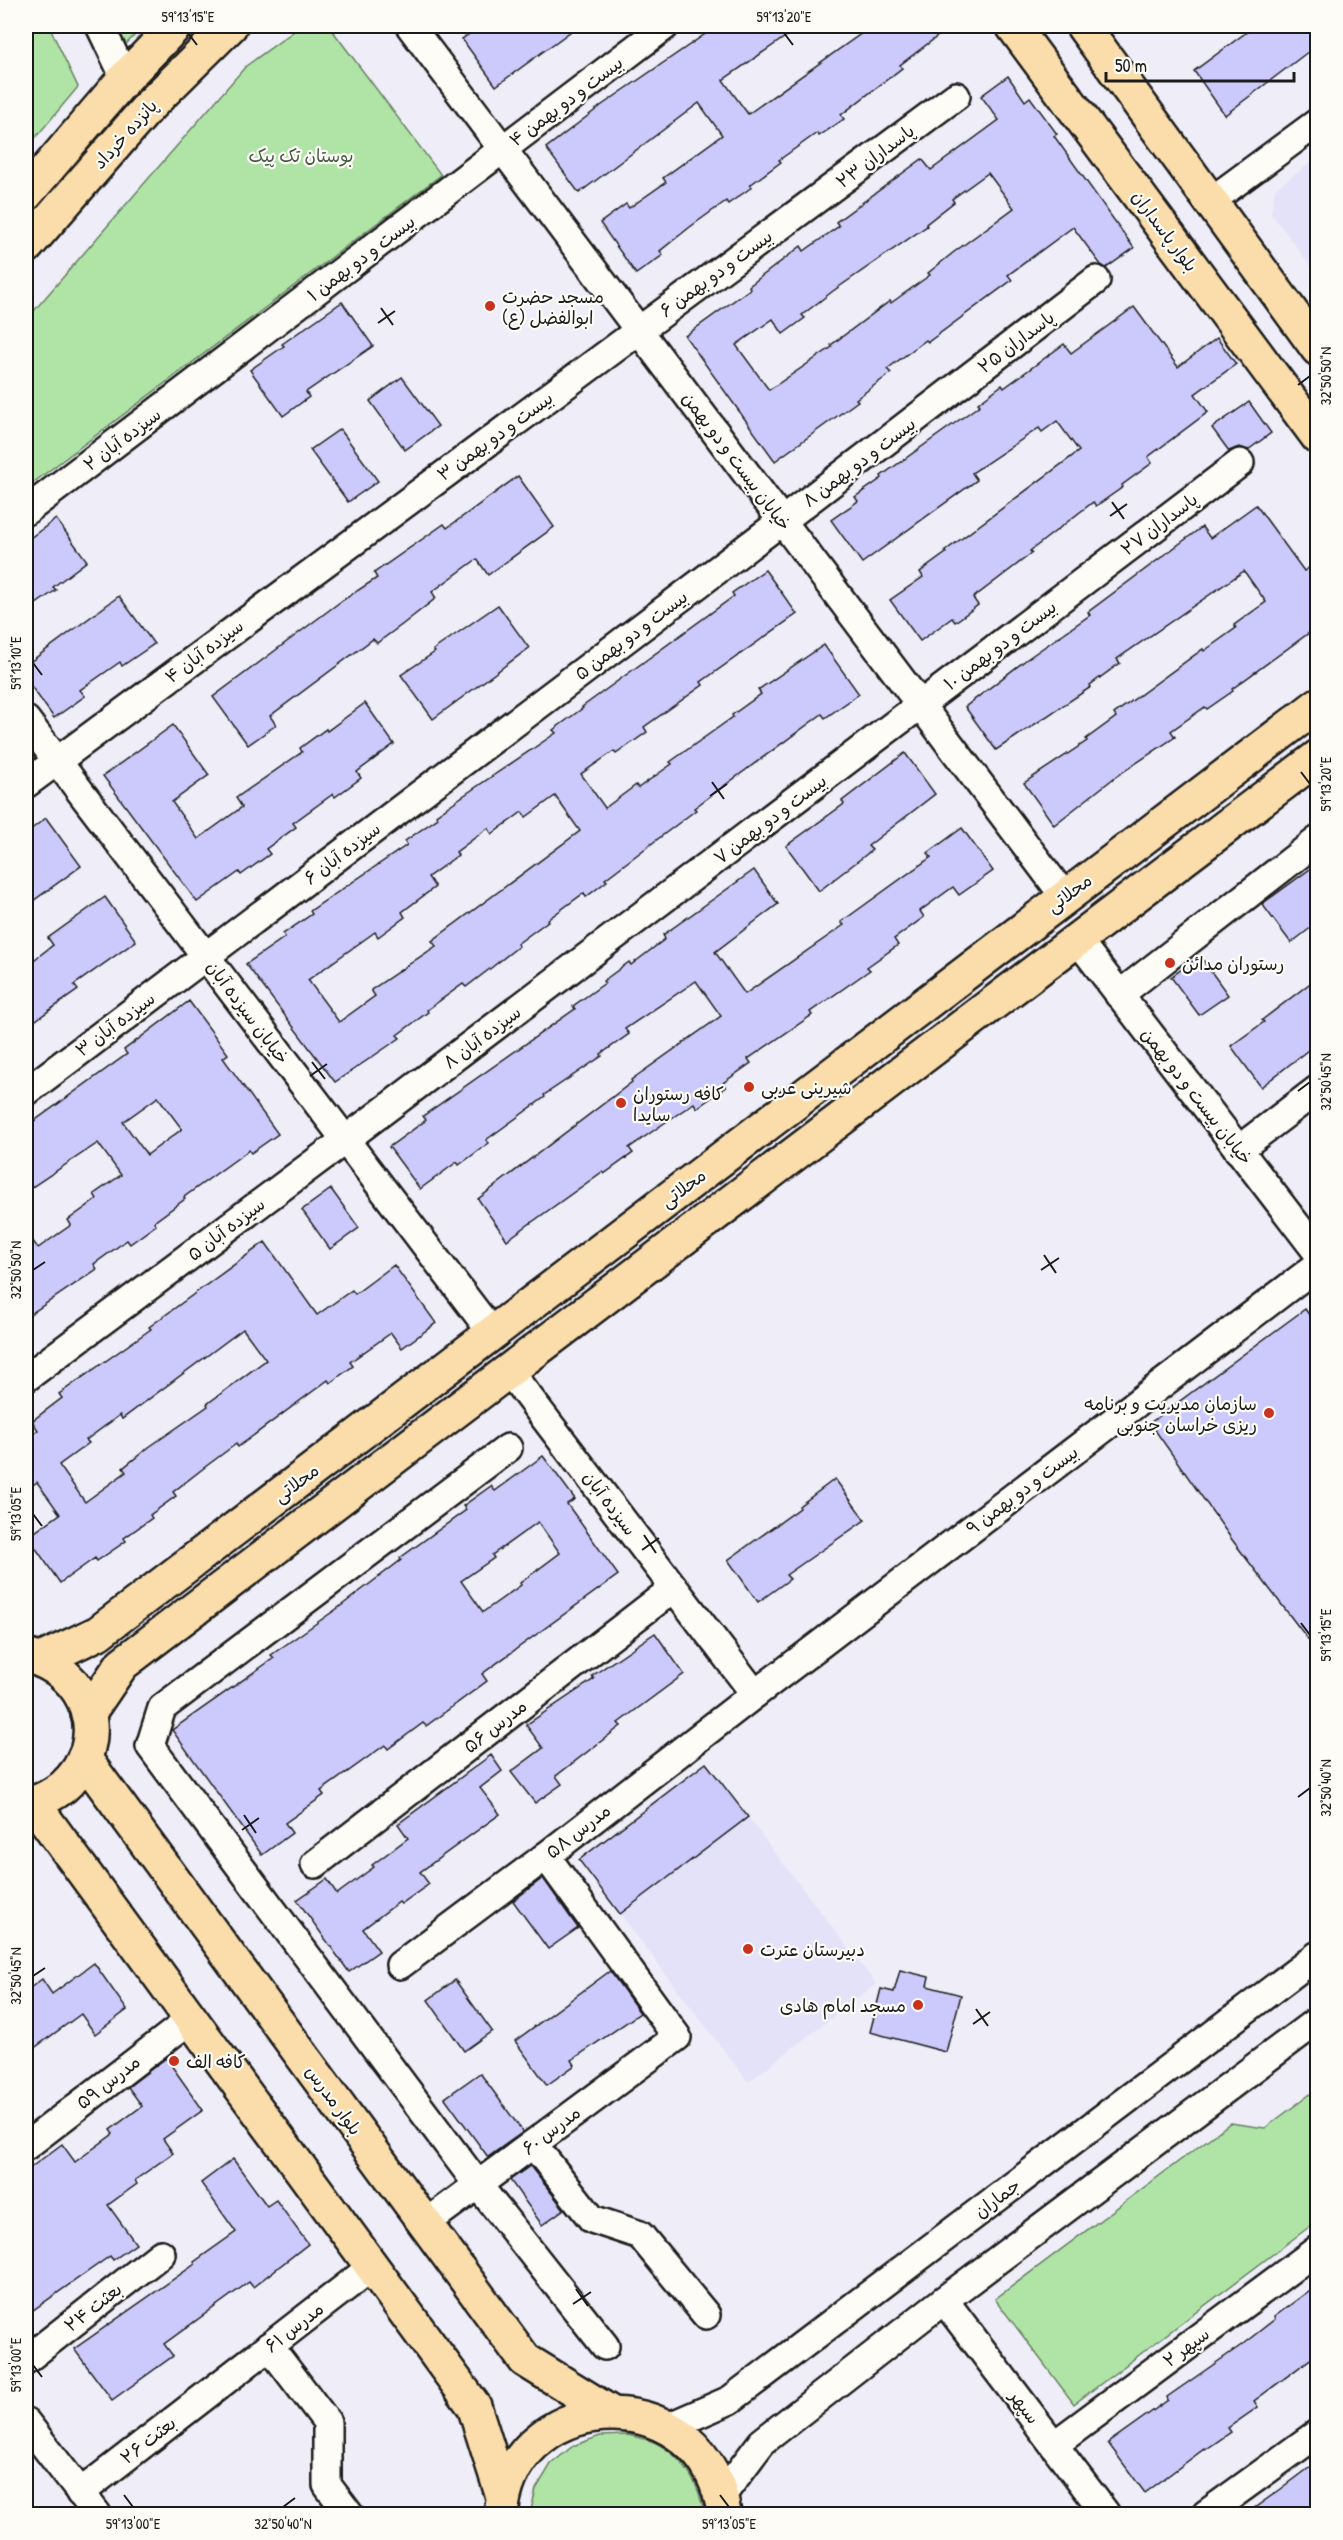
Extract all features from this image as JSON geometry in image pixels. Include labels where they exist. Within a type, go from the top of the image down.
[{"type":"main road","name":"پانزده خرداد","points":[[26,194],[125,78],[175,26]]},
{"type":"main road","name":"پانزده خرداد","points":[[26,248],[150,105],[230,26]]},
{"type":"main road","name":"بلوار پاسداران","points":[[1013,26],[1317,437]]},
{"type":"main road","points":[[1083,26],[1317,349]]},
{"type":"main road","name":"محلاتی","points":[[33,1658],[98,1633],[1317,705]]},
{"type":"main road","points":[[88,1714],[122,1664],[1317,757]]},
{"type":"main road","points":[[33,1658],[58,1669],[71,1680],[81,1694],[88,1714],[90,1736],[84,1758],[72,1778],[55,1794],[29,1803],[191,2019],[474,2406],[502,2506]]},
{"type":"main road","name":"بلوار مدرس","points":[[84,1758],[525,2360],[611,2413]]},
{"type":"main road","points":[[502,2506],[514,2470],[532,2446],[555,2429],[582,2417],[611,2413],[641,2416],[668,2427],[691,2445],[710,2468],[723,2505]]},
{"type":"street","points":[[100,26],[125,78]]},
{"type":"street","name":"خیابان بیست و دو بهمن","points":[[410,26],[1065,896]]},
{"type":"street","name":"بیست و دو بهمن ۴","points":[[503,149],[661,28]]},
{"type":"street","name":"پاسداران ۲۳","points":[[794,216],[956,96]]},
{"type":"street","points":[[1211,201],[1317,122]]},
{"type":"street","name":"بیست و دو بهمن ۱","points":[[219,367],[503,149]]},
{"type":"street","name":"بیست و دو بهمن ۶","points":[[639,331],[794,216]]},
{"type":"street","name":"پاسداران ۲۵","points":[[936,403],[1096,280]]},
{"type":"street","name":"بیست و دو بهمن ۳","points":[[352,541],[639,331]]},
{"type":"street","name":"سیزده آبان ۲","points":[[26,511],[219,367]]},
{"type":"street","name":"بیست و دو بهمن ۸","points":[[782,521],[936,403]]},
{"type":"street","name":"پاسداران ۲۷","points":[[1078,586],[1240,463]]},
{"type":"street","name":"بیست و دو بهمن ۵","points":[[480,749],[782,521]]},
{"type":"street","name":"سیزده آبان ۴","points":[[26,784],[352,541]]},
{"type":"street","name":"بیست و دو بهمن ۱۰","points":[[921,705],[1078,586]]},
{"type":"street","name":"بیست و دو بهمن ۷","points":[[619,933],[921,705]]},
{"type":"street","name":"خیابان سیزده آبان","points":[[26,720],[493,1334]]},
{"type":"street","name":"سیزده آبان ۶","points":[[205,956],[480,749]]},
{"type":"street","points":[[1119,995],[1317,840]]},
{"type":"street","name":"سیزده آبان ۸","points":[[345,1140],[619,933]]},
{"type":"street","name":"خیابان بیست و دو بهمن","points":[[1077,939],[1317,1253]]},
{"type":"street","name":"سیزده آبان ۳","points":[[26,1092],[205,956]]},
{"type":"street","points":[[1238,1150],[1317,1089]]},
{"type":"street","name":"سیزده آبان ۵","points":[[26,1378],[345,1140]]},
{"type":"street","name":"بیست و دو بهمن ۹","points":[[755,1694],[1317,1265]]},
{"type":"street","name":"سیزده آبان","points":[[508,1370],[755,1694]]},
{"type":"street","points":[[508,1448],[162,1708],[150,1746],[478,2185],[605,2346]]},
{"type":"street","name":"مدرس ۵۶","points":[[315,1864],[675,1588]]},
{"type":"street","name":"مدرس ۵۸","points":[[400,1965],[546,1856],[755,1694]]},
{"type":"street","name":"مدرس ۶۰","points":[[425,2224],[677,2037],[546,1856]]},
{"type":"street","name":"جماران","points":[[668,2427],[730,2400],[1317,1955]]},
{"type":"street","name":"مدرس ۵۹","points":[[26,2146],[191,2019]]},
{"type":"street","points":[[723,2505],[762,2442],[944,2300],[1317,2020]]},
{"type":"street","points":[[532,2144],[592,2219],[640,2235],[706,2315]]},
{"type":"street","name":"سپهر ۲","points":[[1054,2445],[1317,2249]]},
{"type":"street","name":"بعثت ۲۴","points":[[26,2360],[161,2254]]},
{"type":"street","name":"مدرس ۶۱","points":[[216,2388],[373,2266]]},
{"type":"street","name":"سپهر","points":[[944,2300],[1106,2514]]},
{"type":"street","points":[[269,2346],[327,2422],[327,2485],[349,2514]]},
{"type":"street","name":"بعثت ۲۶","points":[[80,2493],[216,2388]]},
{"type":"street","points":[[27,2427],[97,2514]]},
{"type":"street","points":[[1206,2514],[1317,2433]]},
{"type":"shaded area","points":[[1317,158],[1317,275],[1271,213],[1275,189]]},
{"type":"shaded area","name":"دبیرستان عترت","points":[[706,1763],[876,1984],[748,2082],[579,1860]]},
{"type":"green space","points":[[26,26],[49,26],[78,87],[26,149]]},
{"type":"green space","points":[[116,26],[144,26],[125,45]]},
{"type":"green space","name":"بوستان تک پیک","points":[[301,26],[329,26],[441,175],[26,488],[26,320],[246,66]]},
{"type":"green space","points":[[1317,2089],[1317,2221],[1074,2404],[995,2299],[1230,2123],[1265,2128]]},
{"type":"green space","points":[[629,2435],[656,2443],[682,2464],[695,2483],[703,2514],[530,2514],[536,2489],[551,2464],[573,2446],[600,2436]]},
{"type":"building","points":[[481,26],[578,26],[496,86],[462,39]]},
{"type":"building","points":[[717,26],[801,26],[723,80],[748,114],[872,26],[951,26],[900,65],[902,68],[841,115],[844,119],[819,136],[817,133],[779,160],[781,162],[750,185],[752,187],[728,204],[726,201],[690,227],[660,251],[663,255],[636,274],[600,223],[626,204],[629,208],[666,182],[663,178],[722,135],[699,103],[579,193],[546,148],[602,105]]},
{"type":"building","points":[[1255,26],[1317,26],[1317,45],[1225,115],[1194,71]]},
{"type":"building","points":[[1008,76],[1025,101],[1030,97],[1057,134],[1054,136],[1134,248],[1106,268],[1101,265],[1073,227],[1008,275],[1012,280],[887,369],[891,373],[856,399],[858,401],[775,461],[685,336],[750,289],[749,286],[801,246],[804,251],[839,226],[836,222],[922,159],[931,170],[999,120],[981,96]],"holes":[[[988,173],[1014,208],[954,252],[928,273],[930,275],[891,303],[890,301],[831,345],[832,347],[769,390],[736,345],[773,319],[783,334],[805,318],[802,315],[833,291],[927,226],[926,224],[954,202],[952,199]]]},
{"type":"building","points":[[342,302],[373,346],[306,392],[309,397],[283,416],[250,370],[284,346],[282,344]]},
{"type":"building","points":[[1134,307],[1178,367],[1217,338],[1236,364],[1195,394],[1208,412],[1148,457],[1152,463],[1122,485],[1123,487],[1096,506],[1093,502],[973,598],[978,605],[955,622],[952,618],[920,641],[890,600],[923,577],[920,572],[946,553],[945,551],[1079,451],[1057,421],[1042,432],[1039,428],[972,473],[977,480],[862,563],[831,520],[858,501],[855,497],[882,478],[881,476],[980,405],[978,403],[1002,385],[1004,388],[1064,344],[1071,353]]},
{"type":"building","points":[[402,377],[438,426],[405,450],[370,401]]},
{"type":"building","points":[[1249,402],[1271,433],[1248,450],[1239,447],[1229,451],[1212,428]]},
{"type":"building","points":[[340,429],[378,481],[348,502],[310,450]]},
{"type":"building","points":[[518,476],[554,527],[488,575],[477,559],[432,592],[436,598],[403,624],[377,643],[373,639],[270,716],[276,725],[248,745],[213,697],[340,602],[377,578],[374,573],[444,524],[447,528]]},
{"type":"building","points":[[1256,505],[1304,571],[1317,562],[1317,627],[1232,689],[1233,691],[1171,731],[1175,737],[1114,778],[1054,825],[1024,783],[1087,741],[1086,739],[1116,717],[1114,714],[1203,649],[1204,651],[1236,628],[1234,625],[1266,602],[1244,571],[1117,659],[1120,663],[1090,685],[1091,687],[996,750],[965,707],[1027,659],[1090,615],[1088,612],[1202,527],[1210,538]]},
{"type":"building","points":[[56,519],[87,561],[53,587],[56,590],[26,611],[26,541]]},
{"type":"building","points":[[765,570],[797,614],[701,682],[703,685],[644,727],[647,732],[616,754],[614,751],[581,774],[605,808],[636,785],[638,788],[672,764],[670,762],[761,694],[758,690],[824,645],[859,694],[825,718],[822,714],[694,808],[696,810],[605,879],[607,881],[586,897],[584,893],[547,920],[517,944],[519,946],[466,987],[463,984],[427,1010],[428,1012],[397,1035],[400,1038],[335,1082],[246,964],[285,937],[283,934],[312,914],[310,911],[407,845],[405,841],[438,818],[436,815],[556,733],[553,730],[734,596],[732,593]],"holes":[[[555,796],[580,831],[432,941],[436,946],[371,990],[375,996],[339,1022],[308,980],[375,932],[378,937],[405,917],[402,912],[435,887],[428,877],[458,855],[456,852],[488,828],[492,834],[522,812],[526,817]]]},
{"type":"building","points":[[119,596],[154,644],[122,666],[120,662],[80,690],[85,696],[54,718],[26,679],[26,665]]},
{"type":"building","points":[[498,605],[529,648],[433,719],[401,675]]},
{"type":"building","points":[[365,703],[394,744],[357,772],[361,778],[335,797],[333,794],[293,823],[296,827],[266,849],[270,854],[241,875],[239,872],[197,902],[103,776],[173,725],[209,775],[172,802],[198,839],[242,807],[236,798],[302,752],[300,748]]},
{"type":"building","points":[[905,753],[935,794],[868,846],[872,850],[819,891],[786,846],[844,804],[842,801]]},
{"type":"building","points":[[46,818],[81,866],[26,906],[26,833]]},
{"type":"building","points":[[962,828],[993,871],[959,895],[953,887],[920,911],[924,917],[894,939],[898,945],[867,967],[870,970],[810,1012],[812,1015],[748,1059],[751,1063],[723,1083],[726,1087],[697,1108],[694,1103],[663,1124],[629,1148],[633,1153],[604,1174],[602,1172],[507,1240],[478,1199],[632,1082],[631,1080],[721,1016],[696,981],[625,1029],[629,1034],[486,1140],[489,1143],[459,1165],[457,1162],[420,1189],[389,1147],[426,1120],[423,1116],[575,1009],[573,1006],[605,983],[603,981],[629,962],[631,965],[665,939],[663,935],[754,870],[778,904],[715,952],[745,994],[844,925],[841,922],[931,857],[928,853]]},
{"type":"building","points":[[1317,864],[1317,923],[1291,943],[1262,904]]},
{"type":"building","points":[[105,897],[136,941],[74,985],[78,990],[26,1027],[26,966],[53,945],[48,938]]},
{"type":"building","points":[[1200,956],[1228,995],[1199,1015],[1171,977]]},
{"type":"building","points":[[1317,978],[1317,1043],[1261,1087],[1231,1046]]},
{"type":"building","points":[[189,1001],[228,1054],[223,1058],[278,1134],[251,1153],[249,1150],[184,1197],[185,1199],[154,1222],[156,1225],[130,1244],[127,1240],[94,1264],[97,1269],[26,1317],[26,1232],[38,1248],[71,1225],[68,1220],[97,1199],[94,1194],[121,1175],[98,1143],[26,1191],[26,1127],[127,1054],[124,1050]],"holes":[[[158,1097],[182,1129],[147,1155],[123,1122]]]},
{"type":"building","points":[[331,1189],[359,1228],[330,1249],[302,1210]]},
{"type":"building","points":[[265,1242],[317,1315],[352,1290],[355,1294],[394,1265],[436,1323],[402,1348],[391,1333],[350,1362],[353,1366],[330,1383],[328,1380],[238,1447],[236,1444],[173,1492],[176,1496],[150,1515],[152,1518],[124,1538],[126,1541],[97,1561],[95,1558],[60,1583],[28,1537],[60,1514],[37,1482],[26,1490],[26,1439],[38,1430],[32,1421],[62,1398],[59,1394],[151,1329],[149,1327]],"holes":[[[243,1329],[266,1360],[207,1404],[208,1406],[149,1447],[123,1468],[126,1472],[85,1502],[59,1465],[89,1443],[86,1440],[120,1415],[122,1419]]]},
{"type":"building","name":"سازمان مدیریت و برنامه ریزی خراسان جنوبی","points":[[1305,1309],[1317,1326],[1317,1651],[1233,1541],[1150,1423]]},
{"type":"building","points":[[543,1456],[575,1499],[567,1504],[618,1575],[482,1674],[487,1681],[426,1726],[423,1723],[388,1749],[385,1745],[321,1791],[324,1795],[285,1823],[292,1833],[262,1855],[172,1730],[274,1658],[271,1655],[338,1608],[401,1560],[400,1558],[466,1510],[463,1506],[491,1486],[495,1491]],"holes":[[[538,1522],[560,1553],[483,1612],[461,1581],[494,1558],[492,1555]]]},
{"type":"building","points":[[835,1479],[865,1520],[786,1575],[790,1579],[758,1602],[728,1560],[800,1508],[799,1506]]},
{"type":"building","points":[[655,1633],[684,1674],[618,1723],[621,1726],[556,1776],[562,1784],[535,1803],[511,1772],[543,1748],[526,1725],[594,1679],[592,1676]]},
{"type":"building","points":[[491,1755],[502,1771],[480,1788],[500,1814],[420,1872],[429,1884],[401,1904],[399,1902],[363,1929],[379,1951],[349,1972],[297,1900],[327,1879],[337,1894],[374,1867],[372,1865],[408,1838],[398,1824]]},
{"type":"building","points":[[706,1763],[748,1817],[620,1914],[579,1860]]},
{"type":"building","points":[[543,1878],[578,1928],[548,1949],[513,1901]]},
{"type":"building","points":[[94,1963],[127,2010],[95,2034],[81,2014],[26,2054],[26,1991],[42,1979],[52,1994]]},
{"type":"building","name":"مسجد امام هادی","points":[[900,1970],[929,1977],[927,1986],[961,1995],[946,2052],[870,2032],[881,1989],[894,1992]]},
{"type":"building","points":[[610,1971],[640,2013],[572,2060],[575,2065],[547,2085],[515,2041]]},
{"type":"building","points":[[455,1980],[492,2031],[464,2051],[428,2000]]},
{"type":"building","points":[[166,2058],[203,2110],[163,2139],[173,2153],[135,2180],[137,2184],[108,2205],[136,2244],[113,2260],[110,2256],[26,2315],[26,2171],[62,2144],[75,2162],[113,2134],[110,2130],[142,2106],[128,2087]]},
{"type":"building","points":[[480,2073],[523,2132],[488,2157],[445,2098]]},
{"type":"building","points":[[233,2159],[267,2206],[276,2200],[308,2244],[253,2287],[249,2282],[164,2344],[173,2356],[112,2400],[74,2349],[195,2264],[194,2262],[236,2232],[201,2183]]},
{"type":"building","points":[[530,2166],[564,2209],[542,2225],[510,2180]]},
{"type":"building","points":[[1317,2285],[1317,2354],[1254,2401],[1258,2407],[1228,2428],[1231,2432],[1145,2493],[1108,2443],[1168,2400],[1167,2397],[1243,2344]]},
{"type":"building","points":[[1317,2462],[1317,2514],[1246,2514],[1281,2489]]},
{"type":"place","name":"مسجد حضرت ابوالفضل (ع)","points":[[490,306]]},
{"type":"place","name":"رستوران مدائن","points":[[1170,963]]},
{"type":"place","name":"شیرینی عربی","points":[[749,1087]]},
{"type":"place","name":"کافه رستوران سایدا","points":[[621,1103]]},
{"type":"place","name":"سازمان مدیریت و برنامه ریزی خراسان جنوبی","points":[[1269,1413]]},
{"type":"place","name":"دبیرستان عترت","points":[[748,1949]]},
{"type":"place","name":"مسجد امام هادی","points":[[918,2005]]},
{"type":"place","name":"کافه الف","points":[[174,2061]]}]
